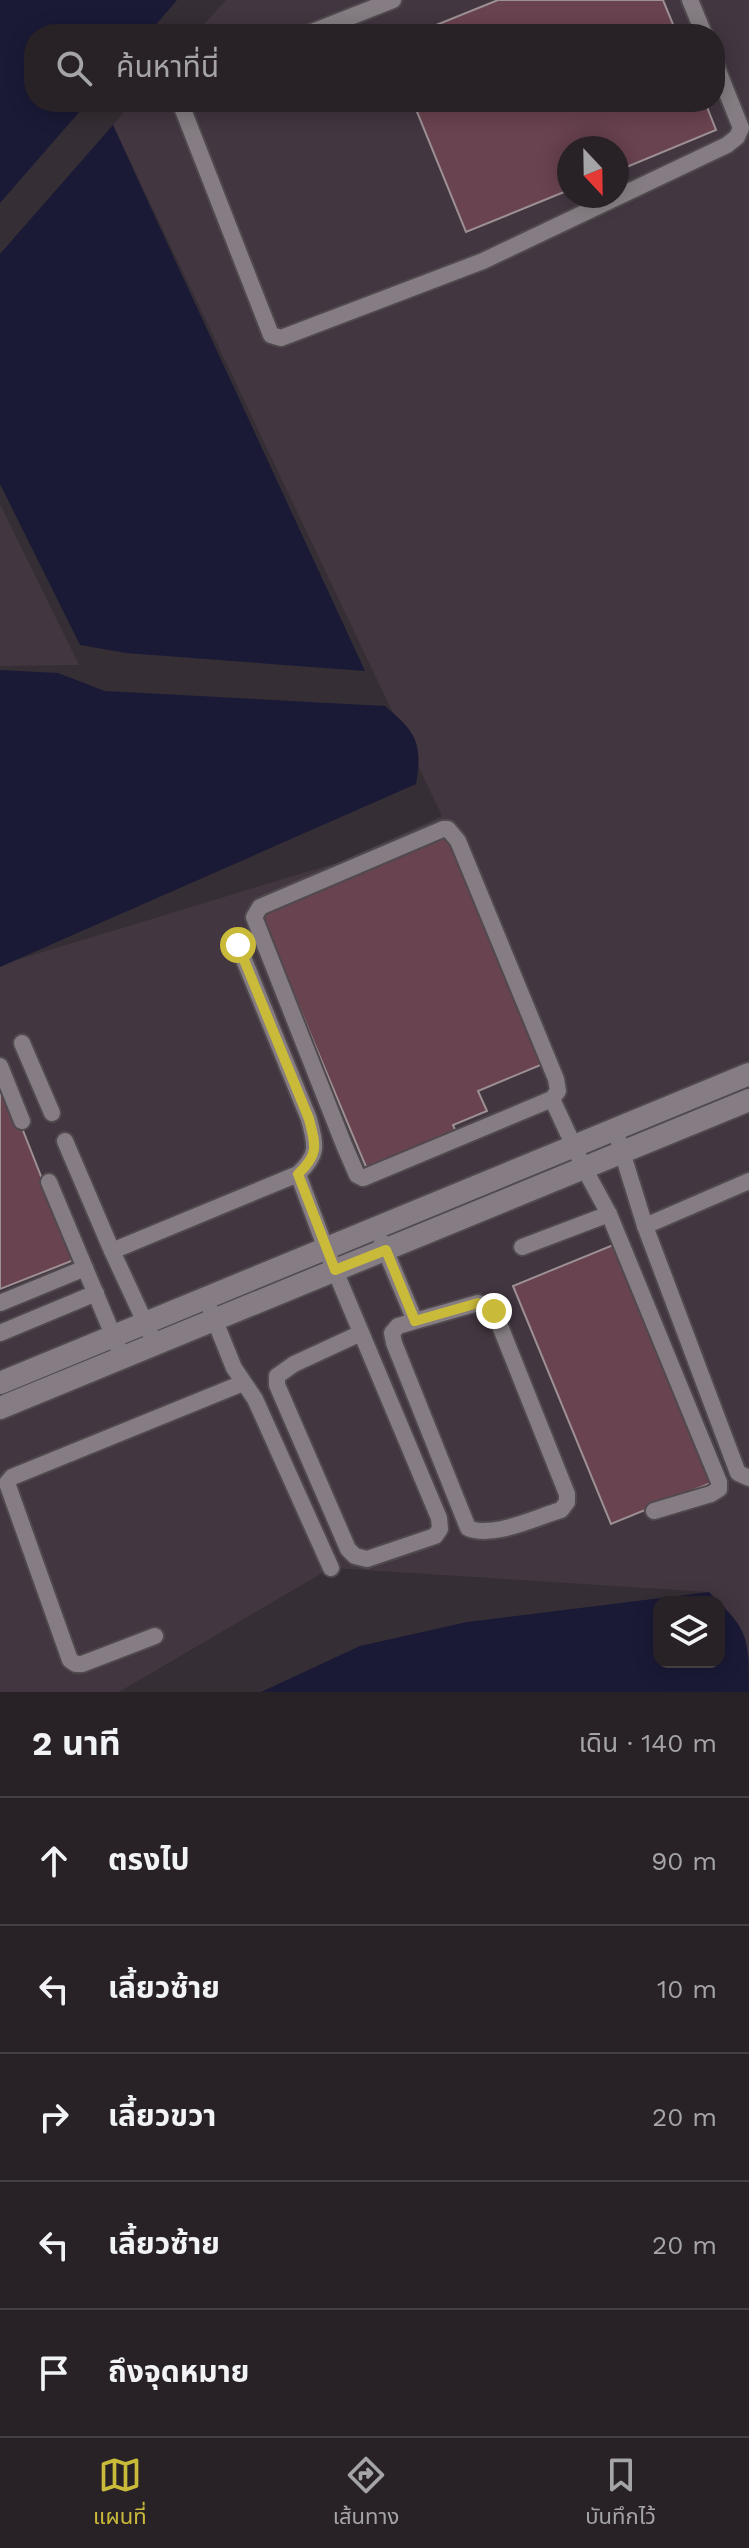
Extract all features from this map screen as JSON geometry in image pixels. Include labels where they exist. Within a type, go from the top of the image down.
[{"type":"street","points":[[0,1383],[749,1074]]},
{"type":"street","points":[[0,1408],[749,1100]]},
{"type":"lane","points":[[332,24],[393,0]]},
{"type":"lane","points":[[690,0],[700,24]]},
{"type":"lane","points":[[184,112],[271,335],[281,338],[483,261],[727,145],[737,137],[741,128],[725,88]]},
{"type":"lane","points":[[448,829],[458,841],[556,1079],[558,1091],[552,1099],[367,1178],[357,1175],[255,922],[256,913],[274,901],[448,829]]},
{"type":"lane","points":[[112,1251],[298,1174],[312,1160],[315,1143],[309,1119],[238,945]]},
{"type":"lane","points":[[22,1043],[52,1113]]},
{"type":"lane","points":[[0,1066],[22,1121]]},
{"type":"lane","points":[[552,1099],[609,1214],[719,1482],[719,1489],[711,1494],[654,1511]]},
{"type":"lane","points":[[615,1129],[645,1226],[738,1473],[749,1478]]},
{"type":"lane","points":[[65,1141],[155,1344]]},
{"type":"lane","points":[[298,1174],[326,1249],[439,1518],[440,1529],[435,1536],[367,1559],[355,1556],[348,1549],[277,1385],[277,1376],[294,1364],[361,1333]]},
{"type":"lane","points":[[645,1226],[749,1181]]},
{"type":"lane","points":[[49,1182],[122,1357]]},
{"type":"lane","points":[[522,1247],[609,1214]]},
{"type":"lane","points":[[377,1228],[415,1321]]},
{"type":"lane","points":[[0,1303],[85,1268]]},
{"type":"lane","points":[[0,1333],[96,1293]]},
{"type":"lane","points":[[205,1299],[234,1368],[255,1399],[331,1568]]},
{"type":"lane","points":[[478,1303],[494,1311],[567,1494],[567,1502],[561,1510],[497,1530],[475,1531],[468,1528],[394,1343],[392,1333],[398,1326],[415,1321],[478,1303]]},
{"type":"lane","points":[[155,1636],[82,1664],[70,1660],[7,1483],[12,1477],[243,1383]]},
{"type":"shaded area","points":[[0,0],[177,0],[157,24],[24,24],[24,112],[79,112],[0,203]]},
{"type":"shaded area","points":[[226,0],[749,0],[749,1657],[725,1613],[725,1596],[711,1596],[709,1592],[331,1568],[119,1692],[0,1692],[0,965],[339,862],[442,816],[113,125],[124,112],[725,112],[725,24],[204,24]]},
{"type":"shaded area","points":[[113,125],[365,671],[126,653],[80,645],[0,484],[0,254]]},
{"type":"shaded area","points":[[0,504],[79,665],[0,666]]},
{"type":"shaded area","points":[[0,670],[58,673],[105,691],[385,706],[404,723],[415,739],[418,758],[416,784],[0,967]]},
{"type":"shaded area","points":[[709,1592],[713,1596],[677,1596]]},
{"type":"shaded area","points":[[653,1599],[653,1668],[725,1668],[725,1608],[739,1626],[747,1646],[749,1692],[261,1692],[360,1646],[467,1622]]},
{"type":"building","points":[[498,0],[663,0],[673,24],[439,24]]},
{"type":"building","points":[[417,112],[709,112],[716,130],[629,166],[629,136],[557,136],[557,195],[466,232]]},
{"type":"building","points":[[448,835],[543,1064],[478,1091],[487,1111],[453,1125],[458,1137],[369,1174],[260,914]]},
{"type":"building","points":[[0,1072],[74,1260],[0,1289]]},
{"type":"building","points":[[618,1243],[716,1481],[611,1524],[513,1286]]},
{"type":"route","points":[[238,945],[309,1119],[315,1143],[312,1160],[298,1174],[335,1270],[386,1250],[415,1321],[478,1303],[494,1311]]}]
